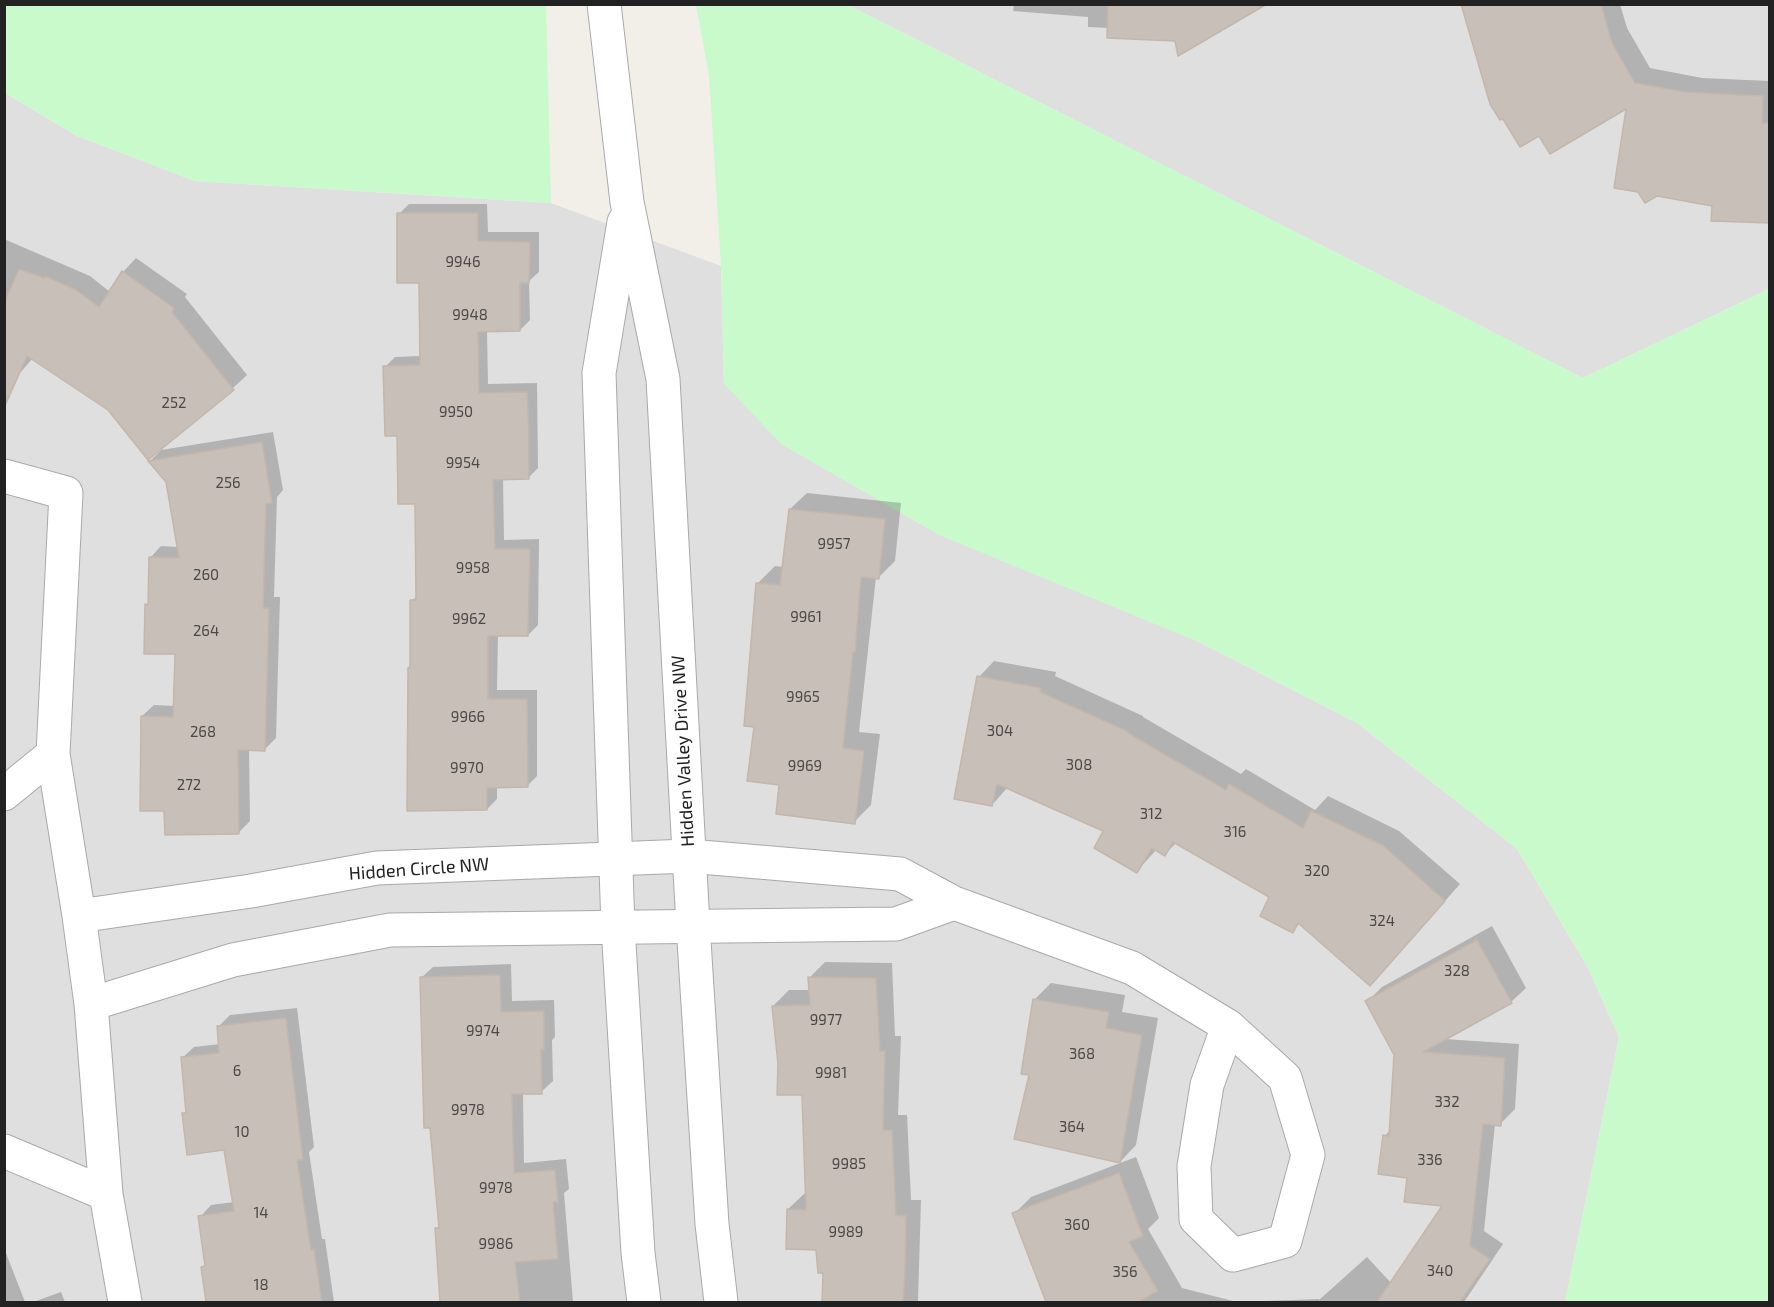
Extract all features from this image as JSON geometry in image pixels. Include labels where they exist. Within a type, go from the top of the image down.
[{"type":"street","name":"Hidden Valley Drive NW","points":[[604,4],[627,202],[663,379],[712,1224],[722,1302]]},
{"type":"street","name":"Hidden Valley Drive NW","points":[[627,202],[599,373],[618,927],[638,1253],[644,1302]]},
{"type":"street","points":[[4,476],[66,493],[53,754],[79,916],[90,1004],[106,1194],[125,1302]]},
{"type":"street","points":[[4,794],[53,754]]},
{"type":"street","name":"Hidden Circle NW","points":[[79,916],[251,891],[377,868],[689,856],[900,874],[954,903],[1132,968],[1228,1026],[1285,1078],[1308,1155],[1285,1241],[1233,1256],[1196,1219],[1194,1166],[1207,1084],[1228,1026]]},
{"type":"street","points":[[90,1004],[233,960],[390,930],[896,924],[954,903]]},
{"type":"street","points":[[4,1151],[106,1194]]},
{"type":"shaded area","points":[[848,5],[1769,5],[1769,289],[1583,378]]},
{"type":"shaded area","points":[[5,93],[77,136],[195,181],[551,203],[721,266],[724,384],[1201,643],[1357,723],[1517,849],[1587,966],[1619,1037],[1565,1302],[5,1302]]},
{"type":"green space","points":[[5,4],[546,5],[551,203],[195,181],[77,136],[5,93]]},
{"type":"green space","points":[[696,5],[848,5],[1583,378],[1769,289],[1769,1302],[1565,1302],[1619,1037],[1587,966],[1517,849],[1357,723],[1201,643],[939,535],[781,444],[724,384],[721,266],[709,76]]},
{"type":"building","points":[[1108,4],[1267,4],[1178,56],[1175,41],[1107,38]]},
{"type":"building","points":[[1461,4],[1601,4],[1612,43],[1635,83],[1686,92],[1763,96],[1762,123],[1770,123],[1770,223],[1711,221],[1712,206],[1657,196],[1645,203],[1638,192],[1614,188],[1626,109],[1550,154],[1539,136],[1520,147],[1503,119],[1500,120],[1490,104]]},
{"type":"building","points":[[397,213],[478,213],[478,241],[530,242],[529,283],[520,283],[520,331],[478,332],[479,393],[527,392],[529,431],[529,479],[493,480],[495,549],[530,549],[528,636],[488,636],[488,699],[527,699],[528,787],[487,788],[487,810],[407,811],[410,600],[416,600],[415,504],[398,504],[397,436],[385,436],[383,366],[420,365],[419,283],[397,283]]},
{"type":"building","points":[[19,269],[44,278],[45,276],[76,290],[99,307],[122,271],[174,308],[172,312],[234,390],[148,460],[108,410],[27,356],[4,408],[4,303]]},
{"type":"building","points":[[262,442],[272,503],[266,504],[263,608],[269,608],[265,751],[238,750],[239,834],[165,835],[164,811],[140,811],[141,716],[173,717],[175,654],[144,654],[145,604],[148,605],[149,557],[179,558],[166,482],[148,461]]},
{"type":"building","points":[[789,509],[885,519],[879,579],[861,577],[855,652],[853,652],[843,748],[864,751],[855,824],[776,814],[779,785],[747,781],[754,727],[744,726],[756,583],[780,585]]},
{"type":"building","points":[[977,676],[1041,688],[1040,692],[1129,732],[1226,790],[1229,784],[1303,828],[1311,811],[1384,846],[1445,901],[1370,986],[1298,923],[1293,933],[1260,916],[1269,897],[1173,842],[1165,856],[1152,848],[1137,873],[1094,848],[1103,831],[997,784],[992,806],[954,799]]},
{"type":"building","points":[[1477,940],[1512,1003],[1423,1052],[1505,1058],[1501,1126],[1483,1124],[1470,1246],[1490,1259],[1460,1302],[1377,1302],[1442,1206],[1404,1202],[1407,1178],[1378,1174],[1383,1135],[1389,1136],[1394,1055],[1365,1001]]},
{"type":"building","points":[[500,975],[501,1012],[544,1011],[544,1050],[541,1050],[542,1094],[512,1094],[514,1173],[555,1170],[558,1202],[553,1202],[558,1259],[515,1262],[520,1302],[440,1302],[435,1228],[439,1228],[430,1128],[424,1128],[420,977]]},
{"type":"building","points":[[808,977],[876,978],[880,1051],[885,1051],[883,1130],[892,1130],[896,1215],[906,1216],[903,1302],[822,1302],[823,1273],[818,1273],[816,1250],[786,1249],[787,1209],[806,1210],[802,1095],[777,1095],[778,1064],[772,1006],[810,1005]]},
{"type":"building","points":[[1033,999],[1109,1012],[1106,1028],[1142,1035],[1120,1163],[1014,1139],[1029,1075],[1021,1074]]},
{"type":"building","points":[[286,1018],[303,1160],[297,1160],[311,1250],[314,1249],[322,1302],[206,1302],[201,1267],[205,1266],[198,1216],[234,1211],[224,1150],[187,1155],[182,1113],[186,1113],[181,1057],[219,1053],[217,1026]]},
{"type":"building","points":[[1119,1173],[1143,1236],[1129,1242],[1158,1291],[1138,1302],[1046,1302],[1012,1213]]}]
